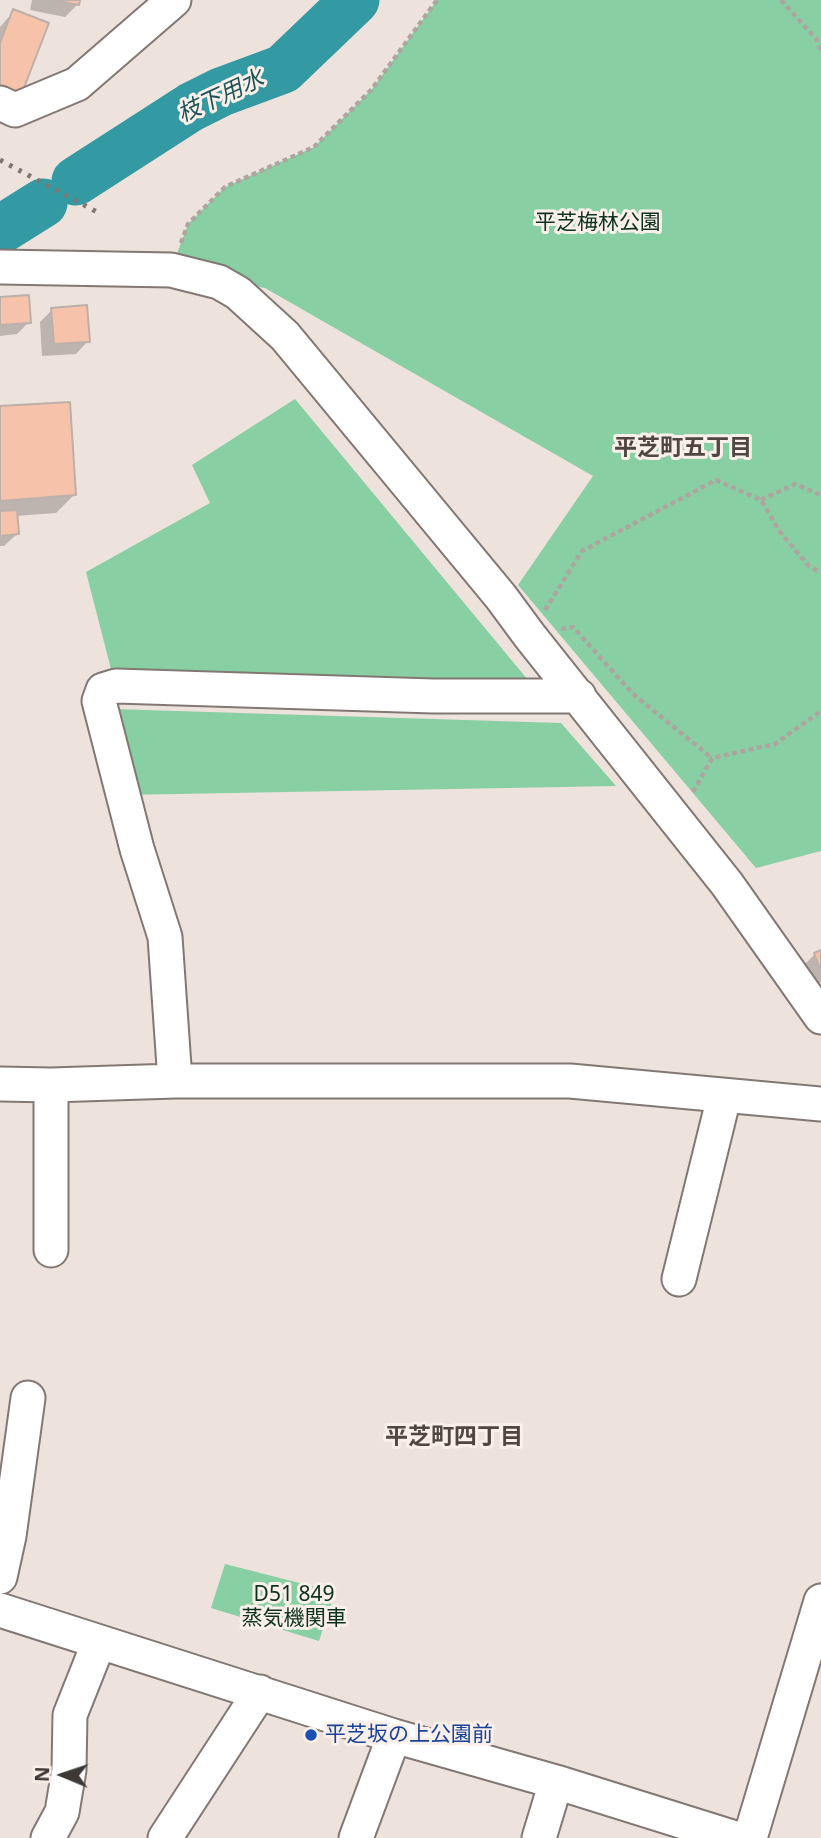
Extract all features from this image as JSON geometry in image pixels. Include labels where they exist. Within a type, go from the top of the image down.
[{"type":"street","points":[[0,103],[15,110],[77,84],[174,0]]},
{"type":"street","points":[[0,267],[171,270],[219,282],[238,293],[285,336],[501,597],[727,884],[821,1017]]},
{"type":"street","points":[[175,1081],[165,937],[137,849],[99,701],[103,690],[116,686],[433,696],[579,696]]},
{"type":"street","points":[[0,1084],[570,1081],[821,1104]]},
{"type":"street","points":[[51,1085],[51,1250]]},
{"type":"street","points":[[679,1279],[724,1097]]},
{"type":"street","points":[[0,1577],[9,1536],[28,1398]]},
{"type":"street","points":[[750,1838],[821,1601]]},
{"type":"street","points":[[0,1610],[394,1736],[556,1782],[720,1836]]},
{"type":"street","points":[[48,1838],[62,1812],[69,1770],[70,1714],[99,1642]]},
{"type":"street","points":[[166,1838],[260,1692]]},
{"type":"street","points":[[356,1838],[394,1736]]},
{"type":"street","points":[[539,1838],[556,1782]]},
{"type":"path","points":[[171,270],[188,223],[225,187],[314,147],[372,89],[437,0]]},
{"type":"path","points":[[781,0],[817,40],[821,52]]},
{"type":"path","points":[[529,635],[582,551],[716,480],[761,500],[780,532],[807,565],[821,573]]},
{"type":"path","points":[[761,500],[795,484],[821,495]]},
{"type":"path","points":[[529,635],[573,627],[633,694],[712,758]]},
{"type":"path","points":[[677,819],[712,758],[775,744],[821,711]]},
{"type":"green space","name":"平芝梅林公園","points":[[437,0],[821,0],[821,851],[756,868],[518,585],[593,476],[265,288],[171,270],[188,224],[225,187],[314,147],[372,89]]},
{"type":"green space","points":[[295,399],[528,680],[526,689],[112,673],[86,572],[210,503],[192,465]]},
{"type":"green space","points":[[113,709],[561,723],[616,786],[121,795]]},
{"type":"green space","name":"D51 849 蒸気機関車","points":[[225,1564],[335,1592],[319,1641],[211,1608]]},
{"type":"building","points":[[52,0],[80,0],[79,5]]},
{"type":"building","points":[[13,9],[49,23],[20,98],[0,91],[0,43]]},
{"type":"building","points":[[29,295],[31,323],[0,325],[0,297]]},
{"type":"building","points":[[87,305],[90,342],[54,344],[51,308]]},
{"type":"building","points":[[70,402],[76,495],[0,501],[0,406]]},
{"type":"building","points":[[17,510],[19,534],[0,536],[0,511]]},
{"type":"building","points":[[821,950],[821,971],[814,953]]},
{"type":"waterway","name":"枝下用水","points":[[76,181],[191,107],[221,92],[283,69],[355,0]]},
{"type":"waterway","name":"枝下用水","points":[[0,230],[43,203]]},
{"type":"railway","points":[[0,160],[97,212]]},
{"type":"place","name":"平芝坂の上公園前","points":[[311,1735]]},
{"type":"district","name":"平芝町五丁目","points":[[683,448]]},
{"type":"district","name":"平芝町四丁目","points":[[454,1437]]}]
